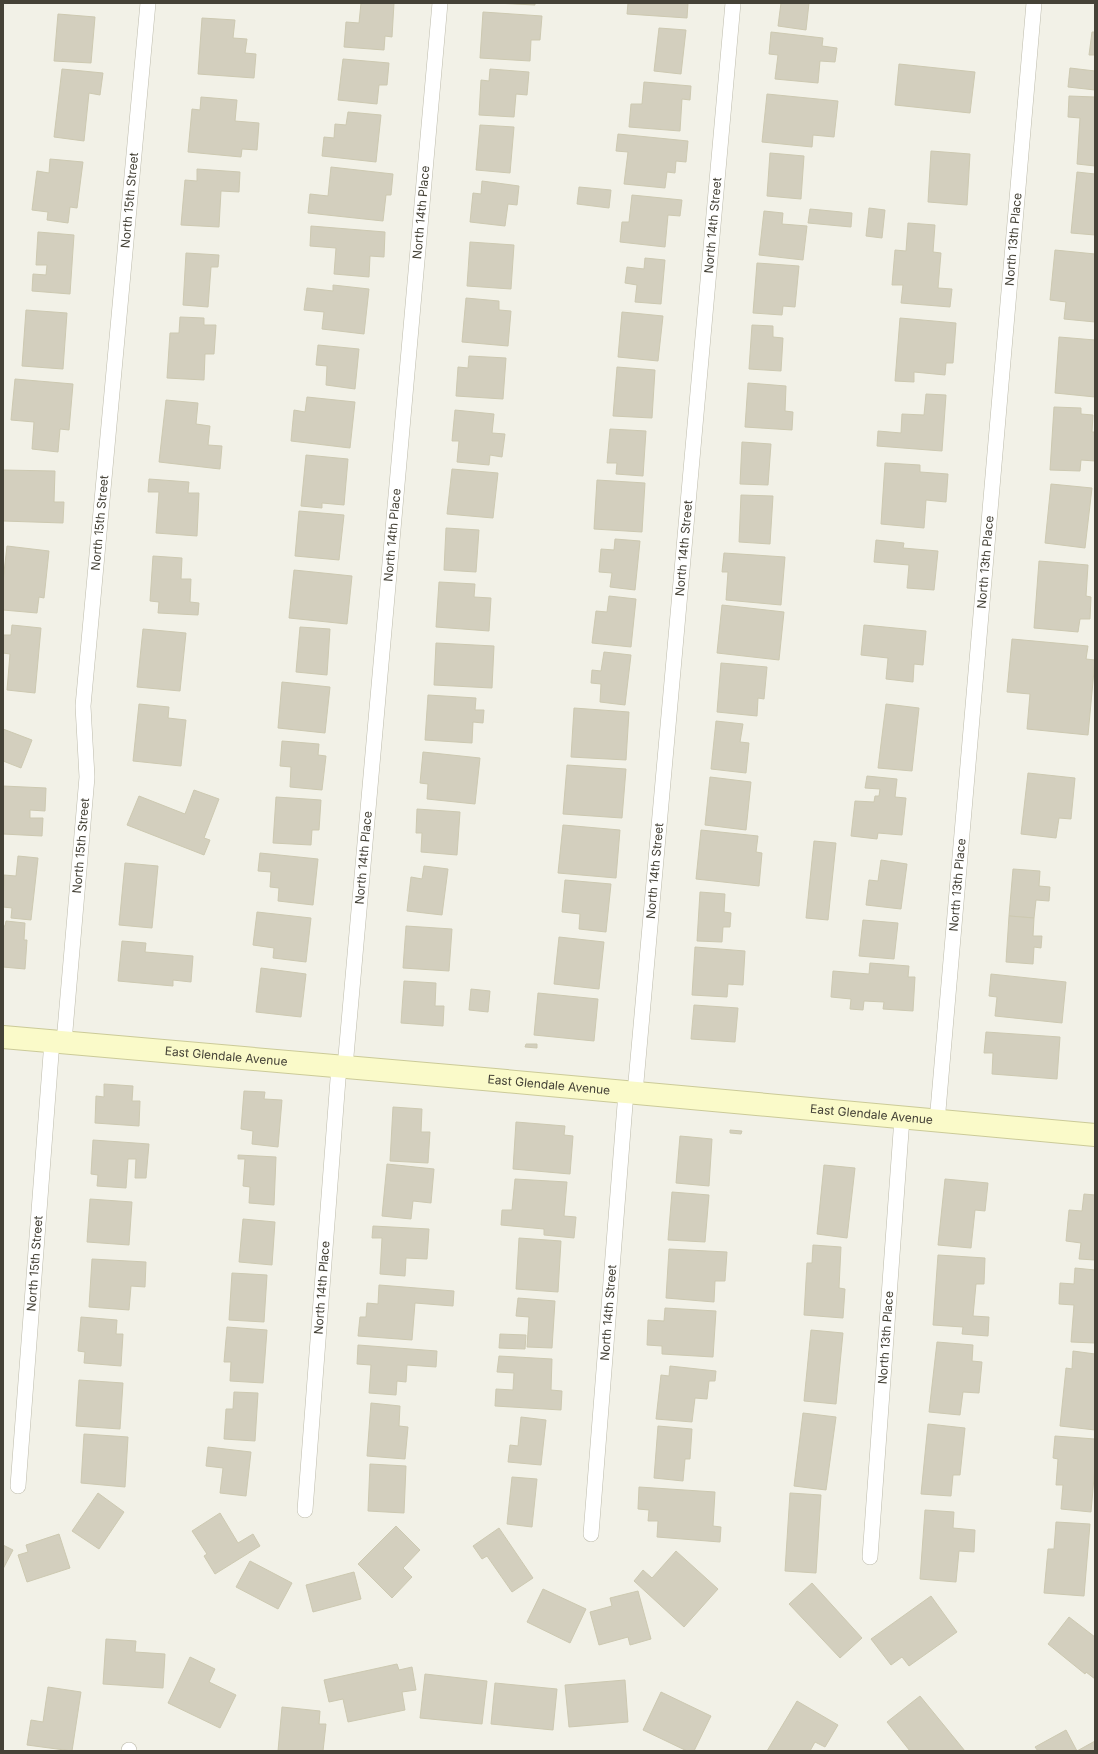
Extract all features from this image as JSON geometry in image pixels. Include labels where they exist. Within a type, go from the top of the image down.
[{"type":"main road","name":"East Glendale Avenue","points":[[3,1037],[342,1066],[937,1122],[1095,1135]]},
{"type":"street","name":"North 15th Street","points":[[18,1486],[58,1042],[88,777],[82,706],[148,3]]},
{"type":"street","name":"North 14th Place","points":[[305,1510],[342,1066],[440,3]]},
{"type":"street","name":"North 14th Street","points":[[591,1534],[733,3]]},
{"type":"street","name":"North 13th Place","points":[[937,1122],[1034,3]]},
{"type":"street","name":"North 13th Place","points":[[870,1557],[902,1118]]},
{"type":"building","points":[[361,3],[394,3],[392,37],[385,36],[384,50],[344,47],[346,22],[359,23]]},
{"type":"building","points":[[495,3],[535,3],[535,5]]},
{"type":"building","points":[[628,3],[688,3],[687,18],[627,14]]},
{"type":"building","points":[[781,3],[809,3],[806,30],[778,26]]},
{"type":"building","points":[[483,12],[542,16],[540,40],[531,40],[530,61],[480,58]]},
{"type":"building","points":[[58,14],[95,17],[91,63],[54,61]]},
{"type":"building","points":[[202,18],[235,20],[233,38],[247,39],[245,53],[256,54],[254,78],[198,74]]},
{"type":"building","points":[[659,28],[686,30],[681,74],[654,71]]},
{"type":"building","points":[[771,32],[823,38],[822,46],[837,48],[835,62],[820,61],[818,83],[775,79],[778,55],[769,54]]},
{"type":"building","points":[[1092,32],[1095,32],[1095,55],[1089,55]]},
{"type":"building","points":[[343,59],[389,63],[387,85],[379,85],[377,104],[338,100]]},
{"type":"building","points":[[899,64],[975,72],[970,113],[895,105]]},
{"type":"building","points":[[1070,68],[1095,71],[1095,90],[1068,87]]},
{"type":"building","points":[[62,69],[103,73],[100,95],[89,93],[84,141],[54,137]]},
{"type":"building","points":[[490,69],[529,72],[527,95],[516,94],[514,117],[479,115],[481,80],[489,81]]},
{"type":"building","points":[[644,82],[691,86],[690,100],[682,99],[680,131],[629,127],[631,104],[642,104]]},
{"type":"building","points":[[767,94],[838,101],[834,137],[813,135],[812,147],[762,142]]},
{"type":"building","points":[[1069,96],[1095,97],[1095,166],[1077,164],[1080,118],[1068,117]]},
{"type":"building","points":[[201,97],[237,100],[235,121],[259,123],[257,150],[242,149],[241,157],[188,152],[192,109],[200,110]]},
{"type":"building","points":[[348,112],[381,115],[376,162],[322,156],[324,137],[334,138],[335,124],[346,125]]},
{"type":"building","points":[[480,125],[514,127],[510,173],[476,170]]},
{"type":"building","points":[[618,134],[688,141],[686,162],[676,161],[675,173],[667,172],[665,188],[624,184],[628,152],[616,151]]},
{"type":"building","points":[[931,151],[970,154],[967,205],[928,202]]},
{"type":"building","points":[[770,153],[804,156],[801,199],[767,196]]},
{"type":"building","points":[[50,159],[83,162],[77,208],[70,207],[68,223],[47,220],[48,212],[32,210],[37,171],[49,173]]},
{"type":"building","points":[[331,167],[393,174],[391,195],[386,195],[383,221],[308,213],[310,194],[328,196]]},
{"type":"building","points":[[197,169],[240,172],[239,192],[221,191],[219,227],[181,225],[185,180],[197,181]]},
{"type":"building","points":[[1077,172],[1095,174],[1095,235],[1071,233]]},
{"type":"building","points":[[482,181],[519,186],[517,205],[508,204],[505,226],[470,222],[473,193],[481,194]]},
{"type":"building","points":[[579,187],[611,190],[609,208],[577,204]]},
{"type":"building","points":[[632,195],[682,200],[680,216],[668,215],[665,247],[620,242],[622,222],[629,222]]},
{"type":"building","points":[[869,208],[885,210],[882,238],[866,236]]},
{"type":"building","points":[[810,209],[852,213],[851,227],[808,223]]},
{"type":"building","points":[[764,211],[783,213],[782,224],[807,226],[803,260],[759,255]]},
{"type":"building","points":[[908,223],[935,225],[933,252],[941,253],[938,288],[952,289],[950,307],[901,303],[903,285],[892,285],[895,250],[906,251]]},
{"type":"building","points":[[311,226],[385,232],[384,257],[370,256],[369,277],[334,274],[336,248],[310,246]]},
{"type":"building","points":[[38,232],[74,235],[70,294],[32,291],[33,274],[46,275],[47,265],[36,265]]},
{"type":"building","points":[[470,242],[514,245],[511,289],[467,286]]},
{"type":"building","points":[[1055,250],[1095,254],[1095,322],[1064,319],[1066,302],[1050,300]]},
{"type":"building","points":[[186,253],[219,255],[218,267],[211,267],[208,307],[183,305]]},
{"type":"building","points":[[645,258],[665,260],[661,304],[635,302],[637,285],[625,283],[627,267],[644,269]]},
{"type":"building","points":[[757,263],[799,266],[795,307],[783,306],[782,315],[753,313]]},
{"type":"building","points":[[333,285],[369,289],[364,334],[322,329],[324,312],[304,310],[307,288],[333,291]]},
{"type":"building","points":[[466,298],[499,301],[499,310],[511,311],[508,346],[462,342]]},
{"type":"building","points":[[26,310],[67,313],[63,369],[22,366]]},
{"type":"building","points":[[622,312],[663,316],[658,361],[618,357]]},
{"type":"building","points":[[180,317],[204,318],[204,325],[216,325],[214,354],[205,354],[204,380],[167,378],[170,333],[179,333]]},
{"type":"building","points":[[900,318],[956,323],[953,363],[946,363],[945,375],[914,372],[914,382],[895,381]]},
{"type":"building","points":[[752,325],[773,326],[773,337],[783,338],[781,371],[749,369]]},
{"type":"building","points":[[1059,337],[1095,340],[1095,397],[1055,393]]},
{"type":"building","points":[[318,345],[359,349],[355,389],[326,385],[327,366],[316,365]]},
{"type":"building","points":[[469,356],[506,358],[503,399],[456,396],[458,367],[468,368]]},
{"type":"building","points":[[617,367],[655,370],[652,418],[613,416]]},
{"type":"building","points":[[15,379],[73,384],[69,430],[60,429],[58,452],[32,449],[34,422],[11,420]]},
{"type":"building","points":[[748,383],[786,386],[785,411],[793,412],[792,430],[745,427]]},
{"type":"building","points":[[926,394],[946,395],[942,451],[877,446],[878,431],[901,433],[902,414],[924,415]]},
{"type":"building","points":[[307,397],[355,402],[350,448],[291,441],[294,410],[305,412]]},
{"type":"building","points":[[166,400],[198,403],[196,424],[210,426],[208,445],[222,446],[220,469],[159,462]]},
{"type":"building","points":[[1054,407],[1081,408],[1081,414],[1093,415],[1092,432],[1095,432],[1095,461],[1081,460],[1080,471],[1050,470]]},
{"type":"building","points":[[455,410],[494,414],[492,433],[505,434],[502,457],[490,455],[489,465],[457,462],[459,441],[452,441]]},
{"type":"building","points":[[610,429],[646,431],[643,476],[616,474],[617,463],[607,463]]},
{"type":"building","points":[[742,442],[771,444],[768,485],[740,484]]},
{"type":"building","points":[[306,455],[348,459],[344,505],[322,503],[322,508],[301,506]]},
{"type":"building","points":[[885,463],[920,465],[920,472],[948,474],[946,502],[926,500],[924,528],[881,524]]},
{"type":"building","points":[[452,469],[498,473],[493,518],[447,514]]},
{"type":"building","points":[[3,470],[55,471],[54,502],[64,502],[63,523],[3,521]]},
{"type":"building","points":[[149,479],[189,482],[188,493],[199,493],[197,536],[156,533],[159,492],[148,492]]},
{"type":"building","points":[[597,480],[645,483],[642,532],[594,529]]},
{"type":"building","points":[[1051,484],[1092,488],[1085,548],[1045,543]]},
{"type":"building","points":[[741,495],[773,496],[770,544],[739,542]]},
{"type":"building","points":[[299,511],[344,515],[339,560],[295,556]]},
{"type":"building","points":[[446,528],[479,530],[476,572],[444,570]]},
{"type":"building","points":[[615,539],[640,541],[635,590],[610,587],[612,573],[599,572],[601,549],[614,550]]},
{"type":"building","points":[[876,540],[904,543],[903,548],[938,551],[934,590],[907,588],[909,565],[874,562]]},
{"type":"building","points":[[7,546],[49,551],[44,598],[39,597],[37,613],[3,610],[3,581]]},
{"type":"building","points":[[724,553],[785,557],[781,605],[726,600],[728,572],[722,572]]},
{"type":"building","points":[[153,556],[182,558],[181,579],[191,579],[190,602],[199,603],[198,615],[158,613],[159,602],[150,601]]},
{"type":"building","points":[[1039,561],[1088,565],[1086,596],[1091,597],[1090,619],[1080,619],[1078,632],[1034,628]]},
{"type":"building","points":[[294,570],[352,576],[347,624],[289,618]]},
{"type":"building","points":[[439,582],[475,584],[474,597],[491,598],[489,631],[436,627]]},
{"type":"building","points":[[609,596],[636,599],[631,647],[592,643],[596,611],[607,612]]},
{"type":"building","points":[[722,605],[784,612],[779,660],[717,653]]},
{"type":"building","points":[[12,625],[41,628],[35,693],[7,690],[10,654],[3,653],[3,635],[11,635]]},
{"type":"building","points":[[864,625],[926,631],[923,665],[914,664],[913,682],[886,679],[888,658],[861,655]]},
{"type":"building","points":[[300,627],[330,629],[327,675],[296,672]]},
{"type":"building","points":[[143,629],[186,633],[180,691],[137,687]]},
{"type":"building","points":[[1012,639],[1088,646],[1086,659],[1095,660],[1088,735],[1027,729],[1030,694],[1007,692]]},
{"type":"building","points":[[436,643],[494,646],[492,688],[434,685]]},
{"type":"building","points":[[604,652],[631,655],[625,705],[600,702],[601,684],[591,683],[592,670],[601,671]]},
{"type":"building","points":[[721,663],[767,667],[764,699],[758,698],[757,716],[717,712]]},
{"type":"building","points":[[282,682],[330,687],[325,733],[278,728]]},
{"type":"building","points":[[428,695],[476,698],[475,710],[484,710],[483,723],[473,722],[472,743],[425,740]]},
{"type":"building","points":[[139,704],[169,707],[168,718],[186,720],[181,766],[133,761]]},
{"type":"building","points":[[886,704],[919,708],[912,771],[878,768]]},
{"type":"building","points":[[574,708],[629,712],[626,760],[571,757]]},
{"type":"building","points":[[716,721],[743,724],[740,742],[749,743],[746,773],[711,769]]},
{"type":"building","points":[[3,729],[32,740],[21,768],[3,761]]},
{"type":"building","points":[[282,741],[319,744],[318,755],[326,756],[322,790],[290,787],[291,767],[280,766]]},
{"type":"building","points":[[423,752],[480,758],[475,804],[427,799],[428,784],[420,783]]},
{"type":"building","points":[[567,765],[626,769],[622,818],[563,814]]},
{"type":"building","points":[[1028,773],[1075,778],[1071,819],[1059,818],[1056,838],[1021,834]]},
{"type":"building","points":[[867,776],[897,779],[895,797],[906,798],[902,835],[878,833],[877,839],[851,836],[855,801],[874,802],[875,796],[879,796],[880,789],[865,788]]},
{"type":"building","points":[[710,777],[751,782],[746,830],[705,825]]},
{"type":"building","points":[[3,786],[46,788],[45,811],[30,810],[30,818],[43,818],[42,836],[3,834]]},
{"type":"building","points":[[194,790],[219,799],[204,838],[210,840],[204,855],[127,825],[139,796],[185,814]]},
{"type":"building","points":[[276,797],[321,800],[319,830],[312,830],[311,845],[273,843]]},
{"type":"building","points":[[417,809],[460,812],[457,855],[421,852],[422,833],[416,833]]},
{"type":"building","points":[[563,825],[620,830],[616,878],[558,873]]},
{"type":"building","points":[[701,830],[758,836],[756,852],[762,853],[759,886],[696,879]]},
{"type":"building","points":[[814,841],[836,843],[828,920],[806,918]]},
{"type":"building","points":[[260,853],[318,859],[313,905],[278,901],[279,888],[270,887],[271,872],[258,871]]},
{"type":"building","points":[[18,856],[38,858],[31,920],[11,918],[12,908],[3,907],[4,875],[16,876]]},
{"type":"building","points":[[881,860],[907,864],[901,909],[866,905],[869,880],[878,881]]},
{"type":"building","points":[[125,863],[158,866],[152,928],[119,925]]},
{"type":"building","points":[[424,866],[448,869],[442,915],[407,911],[411,877],[422,879]]},
{"type":"building","points":[[1013,869],[1040,871],[1039,886],[1050,887],[1049,901],[1036,900],[1034,918],[1009,916]]},
{"type":"building","points":[[565,880],[611,884],[606,932],[579,929],[580,914],[562,912]]},
{"type":"building","points":[[700,892],[725,894],[724,912],[731,913],[730,927],[723,927],[722,942],[697,941]]},
{"type":"building","points":[[257,912],[311,918],[306,962],[273,958],[274,948],[253,945]]},
{"type":"building","points":[[1009,916],[1034,918],[1033,936],[1042,936],[1041,948],[1034,947],[1033,964],[1006,962]]},
{"type":"building","points":[[863,920],[898,923],[894,959],[859,956]]},
{"type":"building","points":[[6,921],[25,923],[24,940],[27,940],[25,969],[3,967],[3,926],[5,926]]},
{"type":"building","points":[[406,926],[452,929],[449,971],[403,968]]},
{"type":"building","points":[[559,937],[604,942],[599,989],[554,984]]},
{"type":"building","points":[[122,941],[146,943],[145,952],[193,956],[191,982],[173,980],[173,986],[118,981]]},
{"type":"building","points":[[695,947],[745,951],[743,985],[728,984],[727,997],[692,995]]},
{"type":"building","points":[[870,963],[909,966],[908,977],[915,977],[913,1011],[883,1009],[884,1002],[864,1001],[863,1010],[850,1009],[851,999],[831,997],[833,971],[869,974]]},
{"type":"building","points":[[261,968],[306,974],[301,1017],[256,1012]]},
{"type":"building","points":[[991,974],[1066,982],[1062,1023],[995,1016],[997,997],[989,996]]},
{"type":"building","points":[[404,981],[436,983],[435,1006],[444,1006],[443,1026],[401,1023]]},
{"type":"building","points":[[471,989],[490,991],[488,1012],[469,1010]]},
{"type":"building","points":[[538,993],[598,999],[594,1041],[534,1035]]},
{"type":"building","points":[[694,1005],[738,1008],[735,1042],[691,1039]]},
{"type":"building","points":[[986,1032],[1060,1037],[1057,1079],[992,1074],[993,1053],[984,1053]]},
{"type":"building","points":[[526,1044],[537,1044],[537,1048],[525,1047]]},
{"type":"building","points":[[104,1084],[133,1086],[132,1101],[140,1101],[139,1126],[95,1123],[96,1096],[104,1097]]},
{"type":"building","points":[[244,1091],[265,1092],[264,1099],[282,1100],[278,1147],[252,1144],[253,1131],[241,1129]]},
{"type":"building","points":[[393,1107],[422,1109],[421,1132],[430,1132],[428,1163],[390,1161]]},
{"type":"building","points":[[516,1122],[565,1126],[564,1135],[573,1136],[570,1174],[513,1169]]},
{"type":"building","points":[[730,1130],[742,1131],[741,1134],[730,1133]]},
{"type":"building","points":[[680,1136],[712,1139],[709,1186],[676,1183]]},
{"type":"building","points":[[93,1140],[149,1144],[146,1178],[135,1178],[136,1159],[128,1159],[126,1188],[97,1186],[98,1175],[91,1174]]},
{"type":"building","points":[[238,1155],[276,1157],[274,1205],[249,1203],[250,1187],[243,1186],[245,1159],[238,1159]]},
{"type":"building","points":[[387,1164],[434,1169],[431,1203],[413,1201],[411,1219],[382,1216]]},
{"type":"building","points":[[824,1165],[855,1168],[847,1238],[817,1234]]},
{"type":"building","points":[[515,1179],[567,1182],[564,1216],[576,1217],[574,1238],[544,1235],[544,1229],[501,1225],[502,1210],[512,1210]]},
{"type":"building","points":[[945,1179],[988,1183],[985,1211],[975,1210],[971,1248],[938,1245]]},
{"type":"building","points":[[672,1192],[709,1195],[705,1242],[668,1240]]},
{"type":"building","points":[[1084,1194],[1095,1195],[1095,1260],[1079,1259],[1081,1243],[1066,1241],[1069,1210],[1082,1211]]},
{"type":"building","points":[[90,1199],[132,1202],[129,1245],[87,1242]]},
{"type":"building","points":[[243,1219],[275,1222],[272,1265],[239,1262]]},
{"type":"building","points":[[373,1226],[429,1229],[427,1259],[406,1258],[405,1276],[380,1274],[382,1238],[372,1238]]},
{"type":"building","points":[[519,1238],[561,1241],[558,1292],[516,1289]]},
{"type":"building","points":[[813,1245],[841,1247],[839,1288],[845,1289],[843,1318],[804,1315],[807,1263],[812,1263]]},
{"type":"building","points":[[669,1249],[727,1252],[725,1281],[715,1281],[714,1302],[666,1298]]},
{"type":"building","points":[[938,1255],[985,1258],[984,1284],[976,1284],[973,1316],[989,1317],[988,1336],[962,1334],[963,1327],[933,1325]]},
{"type":"building","points":[[92,1259],[146,1262],[145,1287],[131,1286],[129,1310],[89,1307]]},
{"type":"building","points":[[1075,1268],[1095,1270],[1095,1343],[1071,1342],[1074,1305],[1059,1304],[1060,1283],[1074,1284]]},
{"type":"building","points":[[232,1273],[267,1275],[264,1322],[229,1320]]},
{"type":"building","points":[[379,1285],[454,1291],[453,1306],[415,1303],[412,1340],[358,1336],[360,1317],[366,1317],[367,1303],[378,1304]]},
{"type":"building","points":[[518,1298],[555,1301],[552,1348],[527,1347],[529,1317],[516,1316]]},
{"type":"building","points":[[665,1308],[716,1311],[713,1357],[662,1354],[662,1346],[647,1345],[648,1320],[664,1321]]},
{"type":"building","points":[[81,1317],[117,1320],[116,1334],[123,1334],[121,1366],[84,1363],[85,1352],[78,1351]]},
{"type":"building","points":[[227,1327],[267,1330],[263,1383],[230,1381],[231,1362],[224,1362]]},
{"type":"building","points":[[811,1330],[843,1333],[836,1404],[804,1401]]},
{"type":"building","points":[[500,1334],[526,1335],[525,1349],[499,1348]]},
{"type":"building","points":[[937,1342],[973,1345],[972,1361],[982,1362],[979,1393],[963,1392],[960,1415],[929,1412]]},
{"type":"building","points":[[358,1345],[437,1351],[436,1367],[407,1365],[406,1382],[397,1381],[396,1395],[369,1393],[371,1365],[357,1364]]},
{"type":"building","points":[[1073,1351],[1095,1354],[1095,1430],[1060,1426],[1066,1368],[1072,1369]]},
{"type":"building","points":[[499,1356],[552,1359],[551,1390],[562,1391],[561,1410],[495,1406],[496,1389],[513,1390],[514,1373],[497,1372]]},
{"type":"building","points":[[670,1366],[716,1371],[715,1381],[709,1381],[707,1399],[695,1398],[692,1422],[656,1419],[661,1375],[669,1376]]},
{"type":"building","points":[[79,1380],[123,1383],[120,1429],[76,1426]]},
{"type":"building","points":[[234,1392],[258,1393],[255,1441],[224,1439],[226,1409],[233,1409]]},
{"type":"building","points":[[371,1403],[400,1406],[399,1426],[408,1427],[405,1459],[367,1456]]},
{"type":"building","points":[[803,1413],[836,1417],[826,1490],[794,1486]]},
{"type":"building","points":[[521,1417],[546,1420],[541,1465],[508,1462],[510,1445],[518,1446]]},
{"type":"building","points":[[928,1424],[965,1428],[960,1475],[953,1475],[951,1496],[921,1494]]},
{"type":"building","points":[[658,1426],[692,1429],[690,1459],[685,1459],[683,1481],[654,1478]]},
{"type":"building","points":[[84,1434],[128,1437],[125,1487],[81,1483]]},
{"type":"building","points":[[1055,1436],[1095,1439],[1095,1466],[1091,1512],[1061,1509],[1063,1485],[1056,1485],[1058,1459],[1053,1458]]},
{"type":"building","points":[[208,1447],[251,1452],[246,1496],[220,1493],[223,1468],[206,1466]]},
{"type":"building","points":[[370,1464],[406,1466],[404,1513],[368,1511]]},
{"type":"building","points":[[512,1477],[537,1479],[532,1527],[507,1524]]},
{"type":"building","points":[[639,1487],[715,1492],[713,1526],[721,1527],[720,1542],[657,1537],[658,1521],[648,1521],[649,1510],[638,1509]]},
{"type":"building","points":[[98,1493],[124,1512],[99,1549],[72,1531]]},
{"type":"building","points":[[790,1493],[821,1495],[816,1573],[785,1571]]},
{"type":"building","points":[[925,1510],[954,1512],[953,1528],[975,1530],[974,1552],[959,1551],[956,1582],[920,1579]]},
{"type":"building","points":[[220,1513],[238,1543],[253,1534],[260,1546],[215,1574],[204,1556],[207,1554],[192,1531]]},
{"type":"building","points":[[1056,1522],[1090,1524],[1084,1596],[1044,1593],[1048,1549],[1054,1549]]},
{"type":"building","points":[[396,1526],[420,1550],[403,1568],[412,1577],[392,1598],[358,1564]]},
{"type":"building","points":[[499,1528],[533,1578],[512,1592],[487,1556],[482,1559],[473,1546]]},
{"type":"building","points":[[59,1534],[70,1568],[27,1582],[18,1555],[28,1552],[26,1545]]},
{"type":"building","points":[[3,1545],[13,1550],[3,1569]]},
{"type":"building","points":[[676,1551],[718,1589],[684,1627],[634,1581],[643,1570],[652,1578]]},
{"type":"building","points":[[250,1561],[292,1583],[278,1609],[236,1587]]},
{"type":"building","points":[[354,1572],[361,1599],[313,1612],[306,1585]]},
{"type":"building","points":[[812,1583],[862,1638],[840,1658],[789,1604]]},
{"type":"building","points":[[543,1589],[586,1609],[570,1643],[527,1622]]},
{"type":"building","points":[[638,1591],[651,1639],[630,1645],[628,1637],[599,1645],[590,1612],[612,1606],[610,1598]]},
{"type":"building","points":[[931,1596],[957,1632],[909,1666],[902,1657],[891,1665],[871,1639]]},
{"type":"building","points":[[1069,1617],[1095,1637],[1095,1679],[1086,1672],[1085,1674],[1048,1644]]},
{"type":"building","points":[[106,1639],[136,1641],[135,1652],[165,1654],[163,1688],[103,1684]]},
{"type":"building","points":[[190,1657],[215,1669],[209,1682],[236,1695],[220,1728],[168,1703]]},
{"type":"building","points":[[397,1664],[399,1670],[412,1667],[416,1690],[402,1692],[405,1710],[348,1722],[343,1699],[329,1702],[324,1680]]},
{"type":"building","points":[[425,1674],[487,1681],[482,1724],[420,1718]]},
{"type":"building","points":[[625,1680],[628,1722],[569,1727],[565,1685]]},
{"type":"building","points":[[495,1683],[557,1689],[553,1730],[491,1724]]},
{"type":"building","points":[[48,1687],[81,1692],[72,1751],[27,1745],[31,1720],[43,1722]]},
{"type":"building","points":[[661,1692],[711,1716],[694,1751],[687,1751],[643,1730]]},
{"type":"building","points":[[920,1696],[965,1751],[910,1751],[887,1722]]},
{"type":"building","points":[[797,1701],[838,1725],[825,1747],[815,1742],[810,1751],[767,1751]]},
{"type":"building","points":[[282,1707],[320,1711],[319,1724],[326,1724],[323,1751],[278,1751]]},
{"type":"building","points":[[1066,1730],[1077,1751],[1038,1751],[1035,1747]]},
{"type":"building","points":[[1095,1741],[1095,1751],[1077,1751]]}]
